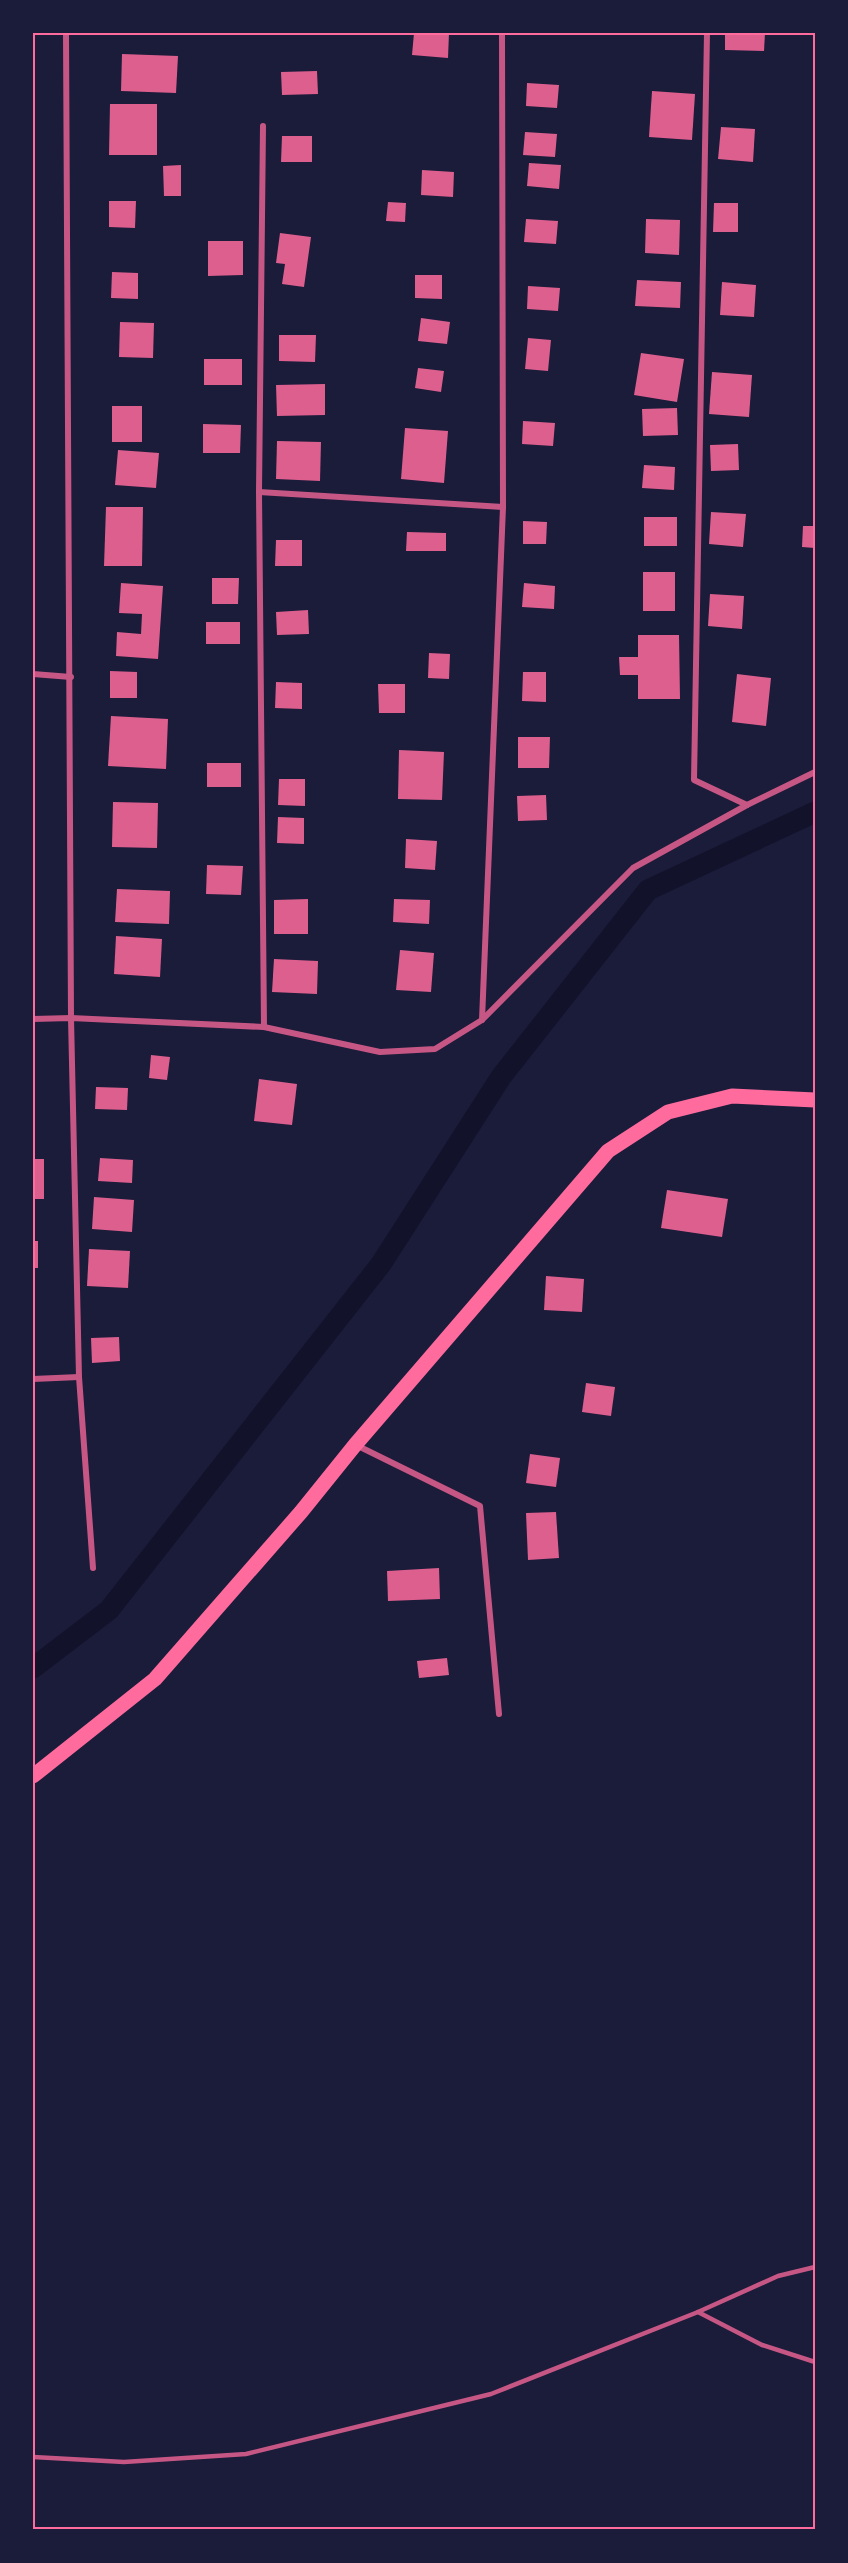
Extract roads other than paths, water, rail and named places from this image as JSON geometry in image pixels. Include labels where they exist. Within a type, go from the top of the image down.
[{"type":"main road","points":[[33,1776],[155,1679],[301,1512],[355,1445],[608,1151],[668,1112],[732,1096],[815,1100]]},
{"type":"street","points":[[66,33],[71,1018],[79,1377],[93,1568]]},
{"type":"street","points":[[482,1020],[503,507],[502,33]]},
{"type":"street","points":[[708,33],[694,780],[747,805]]},
{"type":"street","points":[[263,126],[259,492],[264,1027]]},
{"type":"street","points":[[259,492],[503,507]]},
{"type":"street","points":[[33,674],[71,677]]},
{"type":"street","points":[[33,1019],[71,1018],[264,1027],[380,1052],[435,1049],[482,1020],[633,868],[747,805],[815,772]]},
{"type":"street","points":[[33,1378],[79,1377]]},
{"type":"street","points":[[355,1445],[480,1506],[499,1714]]},
{"type":"lane","points":[[33,2457],[124,2462],[246,2454],[491,2394],[698,2312],[778,2276],[815,2267]]},
{"type":"lane","points":[[698,2312],[762,2345],[815,2362]]},
{"type":"waterway","points":[[33,1668],[109,1610],[381,1264],[501,1077],[648,890],[815,812]]}]
